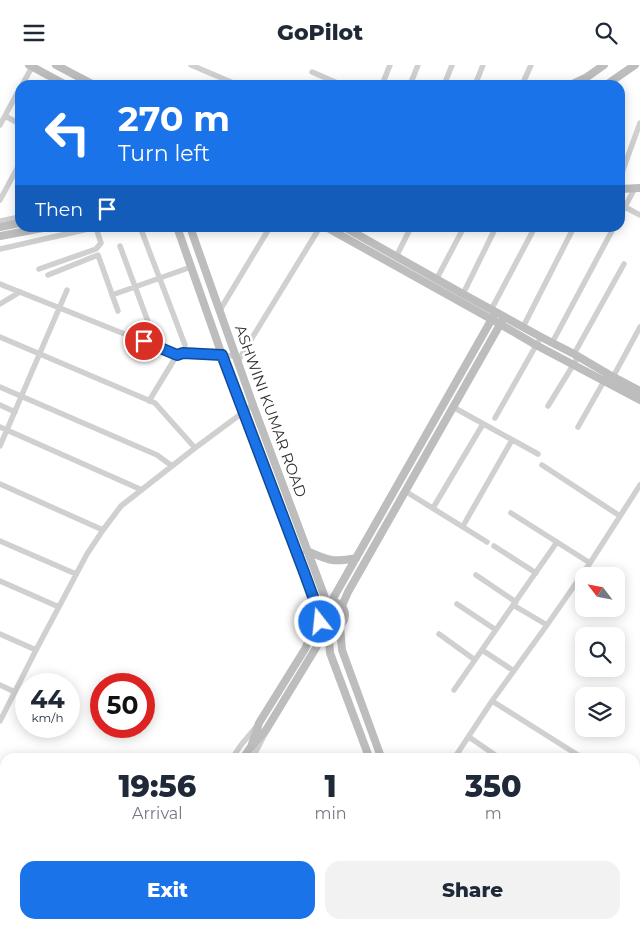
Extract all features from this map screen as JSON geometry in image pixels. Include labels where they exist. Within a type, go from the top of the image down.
[{"type":"main road","points":[[56,65],[84,80]]},
{"type":"main road","points":[[581,80],[604,65]]},
{"type":"main road","points":[[613,80],[635,65]]},
{"type":"main road","points":[[30,66],[57,80]]},
{"type":"main road","points":[[0,227],[15,220]]},
{"type":"main road","points":[[0,236],[21,232]]},
{"type":"main road","name":"ASHWINI KUMAR ROAD","points":[[178,232],[319,615]]},
{"type":"main road","name":"ASHWINI KUMAR ROAD","points":[[192,232],[253,405],[307,551],[329,603]]},
{"type":"main road","points":[[336,232],[493,314]]},
{"type":"main road","points":[[353,232],[462,294],[536,345],[574,364],[640,391]]},
{"type":"main road","points":[[250,748],[259,723],[305,649],[321,609],[329,603],[356,558],[493,314]]},
{"type":"main road","points":[[502,320],[523,327],[576,355],[640,400]]},
{"type":"main road","points":[[380,753],[342,650],[340,626],[344,619],[344,611],[342,606],[348,592],[502,320]]},
{"type":"main road","points":[[307,551],[331,561],[344,561],[356,558]]},
{"type":"main road","points":[[329,603],[339,604],[344,611]]},
{"type":"main road","points":[[319,615],[323,625],[329,628],[340,626]]},
{"type":"main road","points":[[247,753],[266,730],[329,628]]},
{"type":"main road","points":[[329,628],[330,653],[367,753]]},
{"type":"street","points":[[191,65],[226,80]]},
{"type":"street","points":[[384,80],[390,65]]},
{"type":"street","points":[[412,80],[418,65]]},
{"type":"street","points":[[446,80],[452,65]]},
{"type":"street","points":[[477,80],[483,65]]},
{"type":"street","points":[[524,80],[532,65]]},
{"type":"street","points":[[24,80],[30,66]]},
{"type":"street","points":[[312,72],[330,80]]},
{"type":"street","points":[[0,125],[15,98]]},
{"type":"street","points":[[5,116],[15,121]]},
{"type":"street","points":[[625,164],[640,123]]},
{"type":"street","points":[[0,200],[15,172]]},
{"type":"street","points":[[637,188],[625,207],[640,215]]},
{"type":"street","points":[[0,221],[15,219]]},
{"type":"street","points":[[0,249],[78,232]]},
{"type":"street","points":[[39,269],[96,249],[101,243],[97,232]]},
{"type":"street","points":[[142,232],[185,345]]},
{"type":"street","points":[[220,310],[267,232]]},
{"type":"street","points":[[149,401],[177,355],[183,353],[222,355],[237,359],[317,232]]},
{"type":"street","points":[[396,257],[408,232]]},
{"type":"street","points":[[436,280],[461,232]]},
{"type":"street","points":[[462,294],[493,232]]},
{"type":"street","points":[[493,314],[534,232]]},
{"type":"street","points":[[523,327],[571,232]]},
{"type":"street","points":[[552,343],[611,232]]},
{"type":"street","points":[[120,247],[150,327]]},
{"type":"street","points":[[48,275],[98,255],[118,311]]},
{"type":"street","points":[[548,406],[574,364],[576,355],[624,264]]},
{"type":"street","points":[[112,295],[191,267]]},
{"type":"street","points":[[0,284],[177,355]]},
{"type":"street","points":[[0,445],[67,290]]},
{"type":"street","points":[[0,304],[20,293]]},
{"type":"street","points":[[578,427],[640,327]]},
{"type":"street","points":[[0,337],[149,401],[156,405],[195,448]]},
{"type":"street","points":[[495,419],[541,337]]},
{"type":"street","points":[[0,387],[157,455],[172,466]]},
{"type":"street","points":[[0,405],[15,412]]},
{"type":"street","points":[[24,673],[87,554],[121,506],[253,405]]},
{"type":"street","points":[[453,407],[538,454]]},
{"type":"street","points":[[433,508],[483,424]]},
{"type":"street","points":[[0,427],[142,490]]},
{"type":"street","points":[[463,527],[512,440]]},
{"type":"street","points":[[542,465],[620,516]]},
{"type":"street","points":[[0,484],[103,530]]},
{"type":"street","points":[[458,753],[492,701],[590,563],[640,485]]},
{"type":"street","points":[[405,491],[487,542]]},
{"type":"street","points":[[511,513],[590,563]]},
{"type":"street","points":[[0,541],[76,574]]},
{"type":"street","points":[[454,690],[557,542]]},
{"type":"street","points":[[494,546],[536,573]]},
{"type":"street","points":[[476,575],[547,625]]},
{"type":"street","points":[[0,581],[59,607]]},
{"type":"street","points":[[457,604],[496,630]]},
{"type":"street","points":[[0,634],[36,650]]},
{"type":"street","points":[[439,634],[475,660]]},
{"type":"street","points":[[482,651],[514,671]]},
{"type":"street","points":[[0,685],[15,692],[0,721]]},
{"type":"street","points":[[492,701],[575,753]]},
{"type":"street","points":[[236,753],[259,723]]},
{"type":"street","points":[[255,753],[266,730]]},
{"type":"street","points":[[468,737],[492,753]]},
{"type":"route","points":[[144,341],[177,355],[183,353],[222,355],[304,572],[319,613],[320,622]]}]
